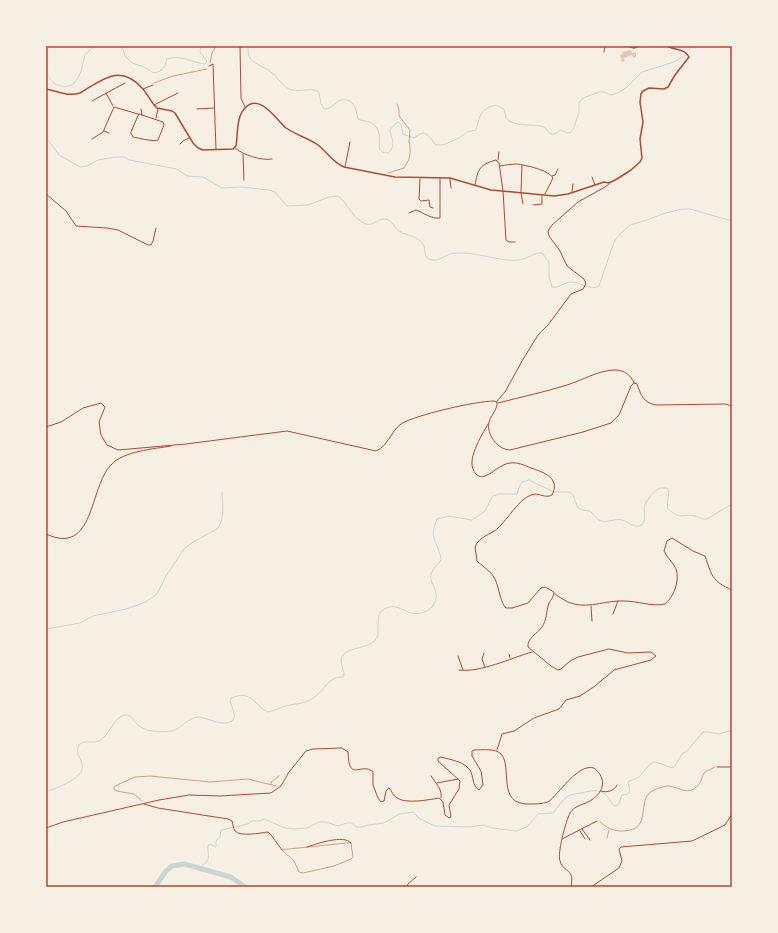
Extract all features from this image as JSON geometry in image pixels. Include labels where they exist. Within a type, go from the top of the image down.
[{"type":"street","points":[[240,46],[241,98],[245,108]]},
{"type":"street","points":[[604,52],[605,46]]},
{"type":"street","points":[[628,46],[634,48],[639,46]]},
{"type":"street","points":[[667,46],[685,52],[689,57],[674,74],[668,87],[661,89],[649,88],[641,94],[640,102],[643,122],[640,139],[642,158],[640,162],[632,170],[609,183],[607,186],[584,197],[552,224],[548,231],[549,236],[560,251],[567,266],[584,279],[586,284],[584,287],[571,294],[548,325],[536,338],[513,375],[508,387],[497,402],[471,462],[474,472],[482,477],[508,463],[520,464],[548,475],[553,482],[554,492],[549,497],[534,494],[527,497],[498,528],[478,541],[475,547],[476,560],[490,572],[494,578],[498,586],[503,606],[506,608],[512,608],[528,603],[541,588],[549,589],[554,594],[575,604],[591,605],[618,601],[661,605],[668,602],[676,587],[676,569],[665,554],[664,548],[667,541],[672,538],[693,551],[705,556],[711,574],[722,586],[732,590]]},
{"type":"street","points":[[209,66],[213,64],[216,150]]},
{"type":"street","points":[[46,90],[75,95],[106,77],[116,74],[132,79],[143,89],[154,105],[158,108],[175,113],[198,148],[203,150],[231,150],[235,148]]},
{"type":"street","points":[[92,101],[125,84]]},
{"type":"street","points":[[143,89],[153,84]]},
{"type":"street","points":[[106,93],[114,107],[151,119],[167,122]]},
{"type":"street","points":[[154,105],[178,93]]},
{"type":"street","points":[[235,148],[240,119],[245,108],[251,104],[265,106],[286,127],[317,145],[339,165],[345,168],[401,177],[450,178],[474,186],[542,195],[560,195],[604,182],[609,183]]},
{"type":"street","points":[[92,139],[104,130],[114,107]]},
{"type":"street","points":[[156,119],[158,108]]},
{"type":"street","points":[[197,109],[215,108]]},
{"type":"street","points":[[141,109],[142,115]]},
{"type":"street","points":[[139,114],[131,133],[134,138],[157,141],[164,125],[163,122]]},
{"type":"street","points":[[104,130],[109,133]]},
{"type":"street","points":[[180,144],[190,138]]},
{"type":"street","points":[[345,168],[350,142]]},
{"type":"street","points":[[235,148],[252,158],[257,157],[270,160],[272,159]]},
{"type":"street","points":[[499,152],[498,161],[503,191],[506,240],[509,242],[515,242]]},
{"type":"street","points":[[243,154],[244,180]]},
{"type":"street","points":[[474,186],[477,174],[482,166],[485,163],[496,160],[498,161]]},
{"type":"street","points":[[500,166],[509,164],[522,165],[550,173],[552,176]]},
{"type":"street","points":[[522,165],[521,193],[523,204]]},
{"type":"street","points":[[545,195],[552,180],[552,176],[555,175],[558,169]]},
{"type":"street","points":[[420,177],[419,199],[429,200],[430,207],[433,208]]},
{"type":"street","points":[[592,177],[595,185]]},
{"type":"street","points":[[409,213],[416,210],[437,219],[440,218],[440,178]]},
{"type":"street","points":[[450,178],[451,188]]},
{"type":"street","points":[[572,192],[573,184]]},
{"type":"street","points":[[46,194],[66,211],[76,226],[118,230],[148,245],[154,241],[156,228]]},
{"type":"street","points":[[532,205],[542,204],[542,195]]},
{"type":"street","points":[[46,427],[61,422],[83,408],[101,403],[104,404],[105,408],[100,419],[100,431],[103,440],[110,447],[124,450],[287,431],[376,451],[382,447],[398,427],[413,418],[478,403],[490,401],[497,402],[566,386],[612,370],[625,372],[630,376],[634,384],[637,384],[643,398],[655,405],[725,404],[732,406]]},
{"type":"street","points":[[489,423],[489,430],[495,442],[501,448],[507,450],[583,432],[611,423],[616,419],[634,384]]},
{"type":"street","points":[[46,528],[46,534],[51,537],[68,538],[74,536],[81,531],[86,523],[104,474],[110,465],[116,460],[131,454],[177,445]]},
{"type":"street","points":[[496,751],[502,734],[514,731],[534,718],[559,709],[566,700],[580,696],[614,670],[651,660],[656,656],[651,652],[628,653],[613,649],[574,659],[558,670],[553,668],[528,647],[528,642],[543,626],[549,604],[554,594]]},
{"type":"street","points":[[613,614],[618,601]]},
{"type":"street","points":[[591,605],[592,621]]},
{"type":"street","points":[[459,670],[485,668],[511,658],[533,652]]},
{"type":"street","points":[[484,653],[482,659],[485,668]]},
{"type":"street","points":[[508,654],[511,658]]},
{"type":"street","points":[[458,656],[463,670]]},
{"type":"street","points":[[46,828],[63,822],[189,794],[220,796],[273,793],[281,786],[289,772],[306,751],[313,749],[342,748],[348,752],[348,763],[352,768],[356,770],[369,769],[373,772],[373,785],[378,798],[382,803],[388,788],[396,798],[403,800],[423,801],[440,799]]},
{"type":"street","points":[[440,799],[443,802],[445,815],[449,818],[451,817],[449,805],[460,786],[458,778],[438,761],[439,757],[464,765],[471,774],[475,788],[479,790],[483,785],[480,771],[472,756],[472,751],[474,750],[496,751],[500,753],[504,759],[508,790],[514,798],[522,804],[542,804],[548,802],[575,774],[590,767],[596,770],[603,777],[603,784],[600,791],[590,801],[577,806],[572,810],[559,852],[559,858],[562,865],[571,874],[573,879],[572,887]]},
{"type":"street","points":[[717,767],[732,767]]},
{"type":"street","points":[[431,776],[442,793],[440,799]]},
{"type":"street","points":[[437,784],[445,780],[458,778]]},
{"type":"street","points":[[600,791],[605,792],[613,790],[617,785]]},
{"type":"street","points":[[144,804],[158,808],[228,819],[232,821],[234,830],[238,833],[248,834],[268,832],[282,850]]},
{"type":"street","points":[[591,887],[619,868],[622,861],[619,849],[621,847],[692,841],[725,825],[732,814]]},
{"type":"street","points":[[562,839],[597,821]]},
{"type":"street","points":[[581,830],[585,839]]},
{"type":"street","points":[[581,830],[590,840]]},
{"type":"street","points":[[306,847],[331,840],[348,840],[351,843]]},
{"type":"street","points":[[407,887],[408,884],[416,877]]},
{"type":"lane","points":[[351,843],[353,857],[334,866],[303,873],[298,870],[294,861],[282,850],[351,843]]},
{"type":"path","points":[[153,84],[173,76],[206,70],[209,66],[212,53],[216,46]]},
{"type":"path","points":[[386,175],[390,172],[404,168],[410,154],[410,130],[399,116],[399,109],[396,104]]},
{"type":"path","points":[[597,821],[601,822],[609,829],[617,831],[625,831],[638,827],[641,823],[647,796],[653,790],[669,786],[684,791],[690,790],[699,784],[705,772],[717,767]]},
{"type":"path","points":[[144,804],[134,794],[116,791],[114,789],[115,786],[135,777],[150,776],[210,782],[248,779],[281,786]]},
{"type":"path","points":[[271,785],[271,782],[279,776]]},
{"type":"path","points":[[607,838],[609,829]]},
{"type":"building","points":[[630,50],[633,53],[636,52],[636,57],[633,58],[632,55],[624,58],[625,61],[622,62],[620,55],[623,54],[622,52]]},
{"type":"waterway","points":[[46,74],[56,85],[72,85],[79,76],[85,55],[94,46]]},
{"type":"waterway","points":[[122,46],[125,56],[132,63],[144,67],[154,73],[162,70],[167,59],[172,58],[182,58],[205,64],[207,61],[200,52],[201,46]]},
{"type":"waterway","points":[[248,46],[250,58],[274,74],[288,89],[313,90],[319,92],[321,104],[324,109],[330,108],[340,100],[350,101],[355,108],[358,119],[373,124],[378,130],[380,150],[388,153],[393,145],[390,130],[398,122],[401,124],[403,134],[414,138],[425,133],[436,145],[443,145],[459,138],[467,132],[476,130],[483,111],[496,105],[504,109],[506,118],[513,123],[543,127],[551,134],[555,134],[561,130],[570,133],[579,114],[579,103],[583,98],[599,92],[605,92],[611,95],[618,93],[627,87],[642,72],[674,62],[686,55]]},
{"type":"waterway","points":[[689,50],[693,46]]},
{"type":"waterway","points":[[46,137],[59,155],[80,167],[87,166],[98,160],[124,157],[129,160],[177,169],[187,176],[203,177],[222,188],[242,187],[269,190],[275,192],[287,206],[308,205],[329,197],[338,196],[361,222],[371,224],[386,219],[390,221],[399,231],[416,238],[423,245],[426,257],[432,260],[451,254],[462,253],[476,254],[505,260],[519,260],[542,253],[549,262],[549,277],[552,287],[571,282],[589,287],[599,286],[614,242],[630,225],[682,209],[690,209],[732,221]]},
{"type":"waterway","points":[[46,792],[65,784],[79,775],[82,771],[82,763],[78,752],[79,745],[84,742],[96,742],[102,739],[116,721],[122,716],[130,716],[139,726],[147,730],[172,731],[176,730],[191,719],[199,717],[224,723],[232,721],[234,719],[234,713],[230,701],[231,698],[238,696],[244,695],[252,699],[268,712],[313,699],[331,680],[334,678],[343,677],[344,673],[341,660],[346,652],[368,645],[376,639],[378,636],[378,619],[382,611],[386,608],[396,607],[418,614],[432,607],[435,602],[436,593],[431,575],[434,568],[441,560],[434,536],[437,519],[449,516],[472,520],[485,511],[493,496],[499,494],[517,494],[522,482],[529,480],[554,492],[569,492],[573,495],[578,508],[590,511],[598,519],[602,521],[622,520],[635,526],[640,526],[643,524],[646,502],[660,488],[667,488],[669,493],[667,503],[668,509],[679,516],[690,515],[707,519],[732,504]]},
{"type":"waterway","points":[[46,629],[80,623],[93,616],[126,609],[146,602],[157,594],[166,576],[184,549],[193,542],[217,529],[220,525],[223,516],[222,492]]},
{"type":"waterway","points":[[236,827],[248,824],[252,821],[260,821],[264,819],[285,828],[293,829],[307,828],[319,822],[326,822],[338,826],[351,823],[357,827],[362,827],[384,823],[399,814],[413,812],[420,819],[435,826],[469,827],[483,825],[492,828],[517,831],[528,826],[538,814],[553,813],[564,800],[571,795],[596,791],[603,793],[613,805],[616,806],[619,804],[622,795],[628,794],[630,791],[628,782],[639,777],[650,764],[654,762],[672,768],[675,766],[682,754],[687,751],[703,732],[719,734],[732,730]]},
{"type":"waterway","points":[[202,868],[208,858],[208,845],[210,844],[216,847],[216,841],[220,837],[221,830],[235,827]]},
{"type":"waterway","points":[[155,887],[166,871],[172,866],[184,864],[231,877],[245,887]]}]
